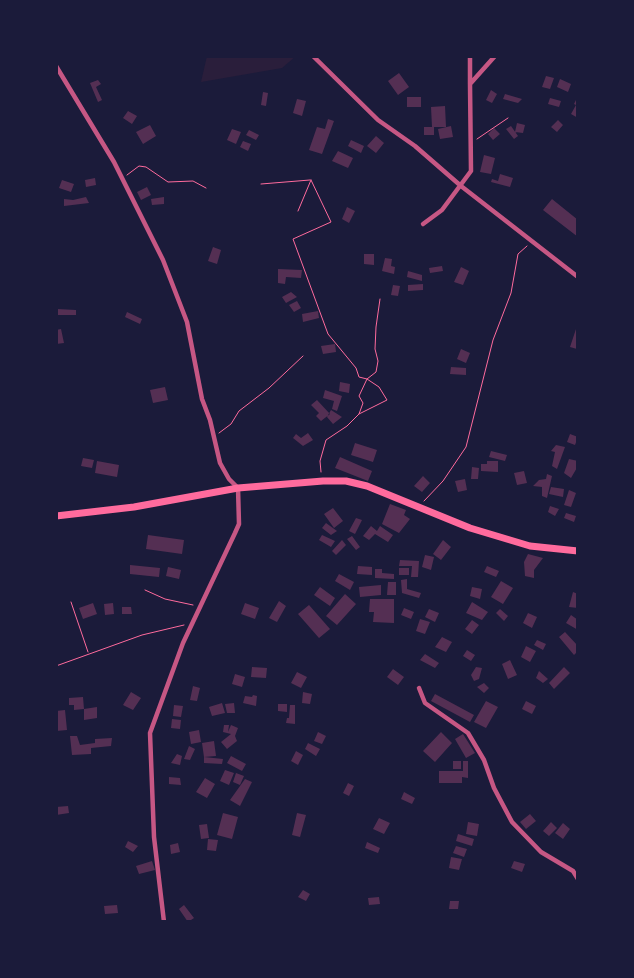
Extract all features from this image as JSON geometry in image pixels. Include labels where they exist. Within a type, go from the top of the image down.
[{"type":"main road","points":[[56,516],[134,507],[238,488],[323,480],[346,481],[367,486],[461,525],[530,546],[578,551]]},
{"type":"street","points":[[313,56],[378,120],[415,146],[461,186],[533,240],[578,277]]},
{"type":"street","points":[[423,224],[442,210],[471,171],[470,56]]},
{"type":"street","points":[[470,84],[495,56]]},
{"type":"street","points":[[56,66],[122,178],[163,260],[187,322],[202,399],[214,436],[220,463],[229,479],[238,488],[239,524],[180,651],[150,733],[154,837],[164,922]]},
{"type":"street","points":[[419,688],[425,703],[468,733],[484,760],[494,788],[512,822],[541,852],[573,871],[578,879]]},
{"type":"path","points":[[472,142],[508,118]]},
{"type":"path","points":[[122,178],[139,166],[146,167],[168,182],[193,181],[206,188]]},
{"type":"path","points":[[261,184],[311,180]]},
{"type":"path","points":[[298,211],[311,180]]},
{"type":"path","points":[[311,180],[331,222],[293,239],[328,334],[356,368],[360,377],[379,387],[387,400],[359,414],[347,426],[326,440],[320,461],[323,480]]},
{"type":"path","points":[[419,507],[443,481],[466,447],[493,340],[511,293],[518,254],[533,240]]},
{"type":"path","points":[[359,414],[363,403],[360,396],[367,379],[376,372],[378,361],[375,349],[376,327],[380,299]]},
{"type":"path","points":[[214,436],[231,424],[239,411],[269,388],[302,356]]},
{"type":"path","points":[[145,590],[165,598],[201,607]]},
{"type":"path","points":[[71,602],[88,653]]},
{"type":"path","points":[[56,666],[142,635],[193,622]]},
{"type":"shaded area","points":[[207,56],[296,56],[282,68],[201,82]]},
{"type":"building","points":[[399,73],[409,87],[398,95],[388,81]]},
{"type":"building","points":[[546,76],[554,78],[550,89],[542,87]]},
{"type":"building","points":[[560,79],[571,84],[568,92],[557,87]]},
{"type":"building","points":[[98,80],[101,84],[96,87],[102,100],[98,102],[90,83]]},
{"type":"building","points":[[491,90],[497,94],[492,103],[486,100]]},
{"type":"building","points":[[263,92],[268,93],[266,106],[261,105]]},
{"type":"building","points":[[505,94],[522,99],[518,103],[503,99]]},
{"type":"building","points":[[407,97],[421,97],[421,107],[407,107]]},
{"type":"building","points":[[550,98],[561,101],[559,107],[548,104]]},
{"type":"building","points":[[297,99],[306,101],[302,116],[293,113]]},
{"type":"building","points":[[576,100],[578,101],[578,118],[571,114],[576,105],[574,104]]},
{"type":"building","points":[[445,106],[446,127],[434,127],[434,135],[424,135],[424,127],[432,127],[431,107]]},
{"type":"building","points":[[128,111],[137,116],[132,124],[123,118]]},
{"type":"building","points":[[328,119],[334,121],[322,154],[309,150],[317,127],[325,129]]},
{"type":"building","points":[[558,120],[563,125],[557,132],[551,127]]},
{"type":"building","points":[[517,123],[525,125],[523,133],[515,132]]},
{"type":"building","points":[[150,125],[156,136],[143,144],[136,132]]},
{"type":"building","points":[[451,126],[453,137],[440,139],[438,129]]},
{"type":"building","points":[[511,126],[518,136],[514,139],[506,129]]},
{"type":"building","points":[[494,128],[500,134],[493,140],[488,134]]},
{"type":"building","points":[[232,129],[241,132],[236,144],[227,140]]},
{"type":"building","points":[[249,130],[259,135],[256,140],[246,135]]},
{"type":"building","points":[[376,136],[384,143],[376,153],[367,146]]},
{"type":"building","points":[[351,140],[364,146],[361,153],[348,146]]},
{"type":"building","points":[[243,141],[251,144],[248,151],[240,147]]},
{"type":"building","points":[[338,151],[353,158],[348,168],[332,161]]},
{"type":"building","points":[[484,155],[495,158],[491,174],[480,172]]},
{"type":"building","points":[[500,174],[513,178],[510,187],[491,182],[492,179],[498,181]]},
{"type":"building","points":[[95,178],[96,185],[86,187],[85,180]]},
{"type":"building","points":[[62,180],[74,184],[71,192],[59,188]]},
{"type":"building","points":[[147,187],[151,195],[141,200],[137,192]]},
{"type":"building","points":[[86,197],[89,203],[64,206],[64,199],[73,200]]},
{"type":"building","points":[[164,197],[164,204],[152,205],[151,199]]},
{"type":"building","points":[[552,199],[578,220],[578,237],[543,210]]},
{"type":"building","points":[[347,207],[355,211],[349,223],[342,219]]},
{"type":"building","points":[[213,247],[221,250],[217,264],[208,261]]},
{"type":"building","points":[[364,254],[374,254],[374,265],[364,264]]},
{"type":"building","points":[[385,258],[392,259],[391,266],[395,267],[394,274],[382,271]]},
{"type":"building","points":[[442,266],[443,271],[430,273],[429,268]]},
{"type":"building","points":[[461,267],[469,271],[463,285],[454,282]]},
{"type":"building","points":[[278,269],[302,270],[301,278],[286,277],[285,284],[278,283]]},
{"type":"building","points":[[408,271],[422,275],[422,281],[407,277]]},
{"type":"building","points":[[423,284],[423,290],[408,291],[408,285]]},
{"type":"building","points":[[393,285],[400,286],[398,296],[391,295]]},
{"type":"building","points":[[291,292],[297,297],[286,303],[282,297]]},
{"type":"building","points":[[297,301],[301,308],[294,312],[289,305]]},
{"type":"building","points":[[57,309],[76,310],[76,315],[57,315]]},
{"type":"building","points":[[318,311],[319,318],[303,322],[302,314]]},
{"type":"building","points":[[127,312],[142,319],[140,324],[125,317]]},
{"type":"building","points":[[577,326],[578,348],[577,349],[570,347]]},
{"type":"building","points":[[61,329],[64,343],[56,344],[56,330]]},
{"type":"building","points":[[335,344],[336,352],[323,354],[321,346]]},
{"type":"building","points":[[461,349],[470,353],[466,363],[457,359]]},
{"type":"building","points":[[451,367],[466,368],[466,375],[450,374]]},
{"type":"building","points":[[340,382],[350,384],[349,393],[339,391]]},
{"type":"building","points":[[165,387],[168,400],[153,403],[150,390]]},
{"type":"building","points":[[325,390],[342,396],[337,411],[332,409],[334,401],[323,398]]},
{"type":"building","points":[[317,400],[330,414],[321,421],[316,416],[319,413],[311,405]]},
{"type":"building","points":[[331,410],[342,417],[333,424],[327,417]]},
{"type":"building","points":[[308,433],[313,440],[303,446],[293,438],[296,434],[301,438]]},
{"type":"building","points":[[570,434],[578,437],[575,445],[567,442]]},
{"type":"building","points":[[355,443],[377,450],[373,462],[351,455]]},
{"type":"building","points":[[556,445],[565,447],[557,469],[552,466],[555,452],[551,451]]},
{"type":"building","points":[[491,451],[507,455],[505,461],[489,457]]},
{"type":"building","points":[[340,457],[372,471],[368,481],[335,468]]},
{"type":"building","points":[[83,458],[94,460],[92,468],[81,466]]},
{"type":"building","points":[[569,459],[578,461],[578,466],[571,478],[564,473]]},
{"type":"building","points":[[97,461],[119,465],[117,477],[95,473]]},
{"type":"building","points":[[487,461],[498,461],[498,472],[481,471],[481,464],[487,464]]},
{"type":"building","points":[[472,467],[479,468],[478,479],[471,479]]},
{"type":"building","points":[[524,471],[527,483],[517,485],[514,473]]},
{"type":"building","points":[[547,474],[552,476],[547,498],[542,496],[542,487],[533,486],[539,480],[546,479]]},
{"type":"building","points":[[423,476],[430,483],[422,492],[414,486]]},
{"type":"building","points":[[465,479],[467,490],[458,492],[455,481]]},
{"type":"building","points":[[551,487],[564,489],[563,497],[549,494]]},
{"type":"building","points":[[569,490],[576,493],[571,507],[564,505]]},
{"type":"building","points":[[390,504],[406,510],[404,515],[410,519],[399,533],[382,524]]},
{"type":"building","points":[[550,506],[559,509],[555,516],[548,512]]},
{"type":"building","points":[[333,508],[343,521],[334,528],[324,514]]},
{"type":"building","points":[[566,513],[576,516],[574,522],[564,518]]},
{"type":"building","points":[[356,518],[362,520],[355,534],[349,531]]},
{"type":"building","points":[[326,523],[337,531],[331,535],[322,528]]},
{"type":"building","points":[[371,526],[377,531],[380,526],[393,535],[388,542],[375,534],[369,540],[363,536]]},
{"type":"building","points":[[148,535],[184,540],[182,554],[146,549]]},
{"type":"building","points":[[322,535],[335,541],[331,547],[319,540]]},
{"type":"building","points":[[352,536],[360,547],[356,550],[347,539]]},
{"type":"building","points":[[342,540],[346,545],[336,555],[332,551]]},
{"type":"building","points":[[443,540],[451,547],[441,560],[433,554]]},
{"type":"building","points":[[528,554],[543,558],[534,570],[534,578],[525,576],[524,562]]},
{"type":"building","points":[[425,555],[434,557],[431,570],[422,567]]},
{"type":"building","points":[[400,560],[419,561],[418,577],[411,577],[412,566],[399,566]]},
{"type":"building","points":[[130,565],[160,568],[159,577],[130,574]]},
{"type":"building","points":[[358,566],[372,567],[372,575],[357,574]]},
{"type":"building","points":[[487,566],[499,571],[496,577],[484,572]]},
{"type":"building","points":[[168,567],[181,570],[179,579],[166,576]]},
{"type":"building","points":[[399,568],[409,568],[409,575],[399,575]]},
{"type":"building","points":[[375,569],[382,569],[382,573],[394,574],[394,579],[375,578]]},
{"type":"building","points":[[339,574],[354,582],[350,590],[335,581]]},
{"type":"building","points":[[407,579],[407,589],[421,593],[419,598],[402,593],[401,580]]},
{"type":"building","points":[[501,581],[513,588],[503,604],[491,597]]},
{"type":"building","points":[[388,582],[396,582],[396,595],[387,595]]},
{"type":"building","points":[[381,585],[381,595],[360,597],[359,587]]},
{"type":"building","points":[[320,587],[335,598],[330,606],[314,595]]},
{"type":"building","points":[[472,587],[482,589],[480,599],[470,596]]},
{"type":"building","points":[[573,592],[578,594],[578,608],[569,607]]},
{"type":"building","points":[[345,594],[356,604],[337,625],[326,616]]},
{"type":"building","points":[[370,599],[394,599],[394,623],[373,622],[374,612],[369,612]]},
{"type":"building","points":[[279,601],[286,606],[277,622],[269,618]]},
{"type":"building","points":[[472,602],[488,612],[482,620],[466,613]]},
{"type":"building","points":[[93,603],[97,614],[83,619],[79,608]]},
{"type":"building","points":[[113,603],[114,614],[105,615],[104,604]]},
{"type":"building","points":[[245,603],[259,608],[255,619],[241,614]]},
{"type":"building","points":[[309,605],[330,629],[319,638],[298,614]]},
{"type":"building","points":[[122,607],[131,607],[132,614],[122,614]]},
{"type":"building","points":[[404,608],[414,612],[411,619],[401,615]]},
{"type":"building","points":[[429,609],[439,613],[435,622],[425,617]]},
{"type":"building","points":[[500,609],[508,616],[504,621],[496,613]]},
{"type":"building","points":[[528,613],[537,617],[532,628],[523,623]]},
{"type":"building","points":[[571,615],[578,620],[578,630],[566,623]]},
{"type":"building","points":[[420,619],[430,622],[425,634],[416,631]]},
{"type":"building","points":[[472,620],[479,625],[472,634],[465,629]]},
{"type":"building","points":[[565,632],[578,646],[578,651],[574,655],[559,637]]},
{"type":"building","points":[[442,637],[452,642],[446,652],[435,647]]},
{"type":"building","points":[[537,640],[546,644],[543,650],[534,645]]},
{"type":"building","points":[[526,646],[536,651],[530,662],[521,657]]},
{"type":"building","points":[[467,650],[475,655],[471,661],[463,656]]},
{"type":"building","points":[[425,654],[439,663],[435,668],[420,660]]},
{"type":"building","points":[[510,660],[517,675],[508,679],[502,664]]},
{"type":"building","points":[[252,667],[267,668],[266,678],[251,677]]},
{"type":"building","points":[[476,667],[482,668],[479,679],[474,681],[471,675]]},
{"type":"building","points":[[564,667],[570,673],[554,689],[549,683]]},
{"type":"building","points":[[393,669],[404,677],[398,685],[387,677]]},
{"type":"building","points":[[539,671],[548,679],[543,683],[536,678]]},
{"type":"building","points":[[297,672],[307,677],[301,688],[291,683]]},
{"type":"building","points":[[235,674],[245,677],[242,687],[232,684]]},
{"type":"building","points":[[484,683],[489,688],[484,693],[477,687]]},
{"type":"building","points":[[193,686],[200,688],[197,701],[190,700]]},
{"type":"building","points":[[131,692],[141,698],[133,710],[123,705]]},
{"type":"building","points":[[303,692],[312,694],[310,704],[302,703]]},
{"type":"building","points":[[435,694],[474,715],[470,722],[431,701]]},
{"type":"building","points":[[253,695],[257,696],[256,706],[243,703],[245,696],[252,697]]},
{"type":"building","points":[[83,697],[84,709],[74,710],[74,705],[69,705],[69,698]]},
{"type":"building","points":[[486,701],[498,707],[486,728],[474,722]]},
{"type":"building","points":[[526,701],[536,706],[532,714],[522,709]]},
{"type":"building","points":[[222,703],[225,713],[212,716],[209,707]]},
{"type":"building","points":[[234,703],[235,713],[227,713],[225,704]]},
{"type":"building","points":[[278,704],[287,704],[287,712],[278,711]]},
{"type":"building","points":[[174,705],[183,706],[181,717],[173,716]]},
{"type":"building","points":[[290,705],[295,705],[295,724],[286,723],[287,718],[289,718]]},
{"type":"building","points":[[97,707],[97,718],[84,720],[84,709]]},
{"type":"building","points":[[65,710],[67,730],[56,731],[56,711]]},
{"type":"building","points":[[172,719],[181,720],[180,729],[171,728]]},
{"type":"building","points":[[224,725],[229,725],[228,732],[231,725],[238,728],[235,736],[237,741],[227,749],[221,742],[231,734],[223,732]]},
{"type":"building","points":[[199,730],[201,742],[191,744],[189,732]]},
{"type":"building","points":[[318,732],[326,736],[322,744],[314,741]]},
{"type":"building","points":[[441,732],[452,743],[435,762],[423,751]]},
{"type":"building","points":[[463,734],[475,753],[466,758],[455,739]]},
{"type":"building","points":[[70,736],[77,736],[80,745],[95,743],[95,739],[112,738],[111,746],[91,748],[91,754],[72,755]]},
{"type":"building","points":[[214,741],[216,756],[204,757],[202,743]]},
{"type":"building","points":[[308,743],[320,749],[316,756],[305,749]]},
{"type":"building","points":[[189,746],[195,749],[190,760],[184,759]]},
{"type":"building","points":[[296,751],[303,755],[298,765],[291,761]]},
{"type":"building","points":[[177,754],[182,756],[180,765],[171,763]]},
{"type":"building","points":[[231,756],[246,764],[242,771],[227,763]]},
{"type":"building","points":[[204,757],[223,759],[222,764],[204,763]]},
{"type":"building","points":[[453,761],[461,761],[461,769],[453,769]]},
{"type":"building","points":[[463,761],[468,761],[468,778],[462,777],[462,783],[439,783],[439,771],[463,771]]},
{"type":"building","points":[[225,770],[234,773],[229,785],[220,781]]},
{"type":"building","points":[[236,773],[244,776],[240,785],[233,782]]},
{"type":"building","points":[[169,777],[180,778],[181,785],[169,784]]},
{"type":"building","points":[[205,778],[215,784],[207,798],[196,792]]},
{"type":"building","points":[[245,779],[252,782],[240,806],[230,800]]},
{"type":"building","points":[[348,783],[354,786],[349,796],[343,793]]},
{"type":"building","points":[[404,792],[415,798],[412,804],[401,799]]},
{"type":"building","points":[[68,806],[69,813],[56,815],[56,807]]},
{"type":"building","points":[[223,813],[238,817],[232,839],[217,835]]},
{"type":"building","points":[[297,813],[306,815],[300,837],[292,835]]},
{"type":"building","points":[[530,814],[536,821],[526,829],[520,822]]},
{"type":"building","points":[[379,818],[390,823],[384,834],[373,829]]},
{"type":"building","points":[[468,822],[479,824],[477,836],[466,834]]},
{"type":"building","points":[[551,822],[557,828],[549,836],[543,831]]},
{"type":"building","points":[[563,823],[570,829],[563,839],[555,833]]},
{"type":"building","points":[[207,824],[209,838],[201,839],[199,825]]},
{"type":"building","points":[[458,834],[474,839],[472,846],[456,841]]},
{"type":"building","points":[[208,839],[218,840],[216,851],[207,850]]},
{"type":"building","points":[[128,841],[138,846],[133,852],[125,847]]},
{"type":"building","points":[[367,842],[380,848],[378,853],[365,848]]},
{"type":"building","points":[[178,843],[180,852],[171,854],[170,845]]},
{"type":"building","points":[[456,846],[467,849],[464,857],[453,853]]},
{"type":"building","points":[[451,857],[462,859],[459,870],[449,868]]},
{"type":"building","points":[[152,861],[155,870],[139,874],[136,866]]},
{"type":"building","points":[[514,861],[525,864],[522,872],[511,868]]},
{"type":"building","points":[[303,890],[310,894],[306,901],[298,897]]},
{"type":"building","points":[[379,897],[380,904],[369,905],[368,898]]},
{"type":"building","points":[[450,901],[459,901],[458,909],[449,909]]},
{"type":"building","points":[[117,905],[118,913],[105,914],[104,906]]},
{"type":"building","points":[[184,905],[194,918],[188,922],[179,909]]}]
